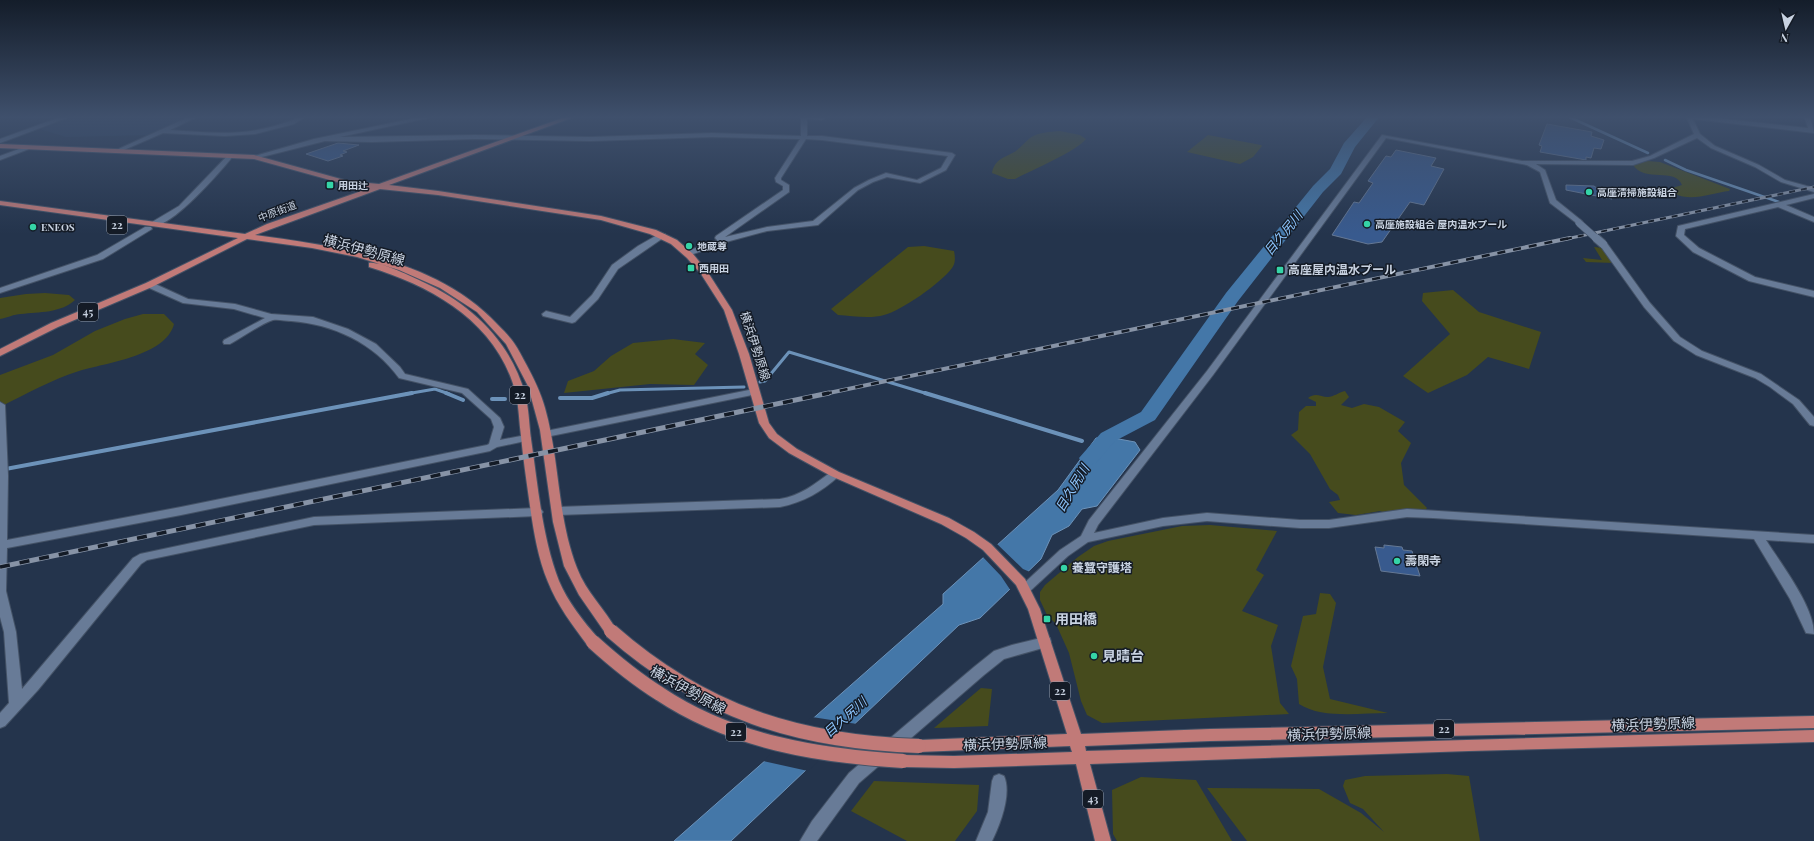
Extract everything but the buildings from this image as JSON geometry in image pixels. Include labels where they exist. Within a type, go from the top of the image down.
[{"type":"main road","name":"横浜伊勢原線","points":[[234,155],[254,157],[333,180],[601,218],[630,224],[674,242],[688,254],[704,273],[728,310],[741,346],[764,423],[774,436],[793,451],[835,474],[945,521],[970,535],[987,547],[1024,588]]},
{"type":"main road","name":"中原街道","points":[[0,353],[34,335],[150,285],[245,236],[376,186],[463,155]]},
{"type":"main road","name":"横浜伊勢原線","points":[[0,203],[326,255],[378,267],[410,279],[450,300],[469,314],[490,336],[507,363],[519,390],[537,512],[551,573],[574,618],[593,642],[615,663],[645,686],[686,710],[732,731],[775,745],[822,754],[878,760],[954,762],[1469,745],[1814,736]]},
{"type":"main road","name":"横浜伊勢原線","points":[[0,208],[245,236],[327,248],[358,255],[420,275],[458,294],[480,310],[504,333],[521,360],[534,388],[546,434],[562,539],[570,567],[581,589],[611,631],[634,653],[663,674],[704,696],[749,717],[788,730],[836,740],[919,746],[1075,739],[1814,722]]},
{"type":"main road","name":"22","points":[[1024,588],[1045,642],[1075,739]]},
{"type":"main road","name":"43","points":[[1075,739],[1103,841]]},
{"type":"street","points":[[0,291],[100,257],[182,208],[231,155]]},
{"type":"street","points":[[254,157],[261,155]]},
{"type":"street","points":[[710,244],[787,191],[786,185],[778,180],[778,178],[793,155]]},
{"type":"street","points":[[688,254],[710,244],[767,229],[815,223],[856,189],[871,181],[886,175],[918,182],[944,169],[952,155]]},
{"type":"street","points":[[1085,539],[1093,523],[1210,373],[1370,155]]},
{"type":"street","points":[[1484,155],[1530,164],[1548,162],[1611,164],[1633,163],[1656,155]]},
{"type":"street","points":[[1733,155],[1758,166],[1783,181],[1814,190]]},
{"type":"street","points":[[1530,164],[1543,171],[1553,201],[1603,244],[1647,305],[1677,339],[1699,353],[1758,376],[1774,385],[1796,402],[1814,423]]},
{"type":"street","points":[[1814,196],[1681,228],[1680,236],[1696,250],[1752,280],[1814,294]]},
{"type":"street","points":[[1780,205],[1814,220]]},
{"type":"street","points":[[546,314],[572,320],[595,297],[615,267],[641,248],[662,236]]},
{"type":"street","points":[[150,285],[186,301],[235,307],[273,317],[313,320],[345,331],[372,346],[397,369],[402,376],[465,392],[495,418],[499,427],[494,445]]},
{"type":"street","points":[[227,342],[273,317]]},
{"type":"street","points":[[546,434],[753,387]]},
{"type":"street","points":[[0,405],[2,473],[0,592],[10,632],[16,703]]},
{"type":"street","points":[[1,545],[392,469],[490,448],[494,445],[526,438]]},
{"type":"street","points":[[558,511],[780,503],[795,501],[816,490],[835,474]]},
{"type":"street","points":[[0,722],[33,686],[138,561],[144,557],[314,521],[537,512]]},
{"type":"street","points":[[1024,588],[1064,553],[1085,539],[1183,519],[1230,518],[1300,524],[1329,524],[1407,513],[1814,539]]},
{"type":"street","points":[[1758,535],[1796,598],[1811,630]]},
{"type":"street","points":[[808,841],[817,826],[854,778],[979,670],[999,655],[1012,650],[1045,642]]},
{"type":"street","points":[[984,841],[995,819],[999,802],[999,781]]},
{"type":"green space","points":[[1008,155],[1063,155],[1015,179],[1008,179],[992,173],[995,164]]},
{"type":"green space","points":[[1201,155],[1254,155],[1240,164]]},
{"type":"green space","points":[[1647,161],[1660,162],[1730,189],[1729,191],[1698,197],[1675,194],[1669,189],[1682,185],[1678,180],[1673,177],[1645,173],[1638,170],[1633,165]]},
{"type":"green space","points":[[924,246],[954,251],[955,260],[953,266],[947,274],[920,296],[900,308],[884,315],[873,317],[838,315],[831,309],[908,247]]},
{"type":"green space","points":[[1594,247],[1603,248],[1614,263],[1586,262],[1583,258],[1602,260]]},
{"type":"green space","points":[[1453,290],[1479,312],[1541,332],[1529,369],[1488,357],[1467,375],[1428,393],[1403,376],[1450,334],[1422,301],[1423,293]]},
{"type":"green space","points":[[45,293],[69,295],[75,300],[57,310],[18,314],[0,319],[0,298]]},
{"type":"green space","points":[[143,314],[164,314],[174,324],[169,335],[159,344],[147,351],[133,356],[79,371],[58,379],[0,407],[0,375],[53,355],[95,331],[125,319]]},
{"type":"green space","points":[[673,339],[705,343],[695,354],[708,365],[694,385],[650,384],[564,393],[568,381],[594,371],[611,356],[633,343]]},
{"type":"green space","points":[[1345,391],[1349,397],[1341,405],[1352,408],[1364,404],[1379,407],[1405,422],[1398,431],[1411,443],[1401,463],[1404,485],[1427,508],[1422,514],[1392,516],[1380,511],[1356,515],[1338,513],[1329,502],[1340,500],[1338,495],[1330,489],[1310,454],[1291,435],[1298,430],[1299,412],[1306,406],[1316,406],[1316,402],[1308,398],[1316,395],[1330,397]]},
{"type":"green space","points":[[1210,525],[1277,531],[1256,570],[1264,575],[1242,611],[1278,625],[1271,646],[1280,703],[1289,714],[1102,723],[1087,715],[1081,701],[1069,653],[1056,624],[1047,615],[1040,600],[1040,592],[1045,585],[1078,557],[1094,546],[1108,541],[1182,526]]},
{"type":"green space","points":[[1320,593],[1330,594],[1336,603],[1323,667],[1330,699],[1388,713],[1342,714],[1319,712],[1308,709],[1299,704],[1297,679],[1291,666],[1303,616],[1316,614]]},
{"type":"green space","points":[[981,688],[992,689],[988,726],[934,728]]},
{"type":"green space","points":[[1447,774],[1469,776],[1480,841],[1247,841],[1207,788],[1319,789],[1361,813],[1384,832],[1363,809],[1350,803],[1343,786],[1345,780],[1365,776]]},
{"type":"green space","points":[[1141,777],[1196,780],[1232,841],[1117,841],[1113,834],[1112,790]]},
{"type":"green space","points":[[874,781],[979,785],[977,811],[955,841],[907,841],[851,811]]},
{"type":"water","points":[[1108,437],[1135,442],[1140,450],[1097,506],[1082,509],[1069,526],[1052,535],[1041,559],[980,618],[959,625],[731,841],[674,841],[943,604],[943,594],[1058,490],[1096,438]]},
{"type":"pier","points":[[996,543],[1023,569],[1030,572],[1011,591],[1001,576],[981,555]]},
{"type":"pier","points":[[812,717],[857,724],[808,771],[763,761]]},
{"type":"waterway","name":"目久尻川","points":[[1089,458],[1108,437],[1148,416],[1232,297],[1318,189],[1336,171],[1344,155]]},
{"type":"waterway","points":[[1665,160],[1686,170],[1779,202]]},
{"type":"waterway","points":[[760,382],[765,381],[789,352],[928,394]]},
{"type":"waterway","points":[[605,394],[620,390],[744,387]]},
{"type":"waterway","points":[[406,394],[435,389],[449,394]]},
{"type":"waterway","points":[[0,470],[412,393]]},
{"type":"waterway","points":[[446,393],[463,400]]},
{"type":"waterway","points":[[560,398],[592,398],[608,393]]},
{"type":"waterway","points":[[925,393],[1082,441]]},
{"type":"waterway","points":[[492,399],[505,399]]},
{"type":"railway","points":[[1566,239],[1814,187]]},
{"type":"railway","points":[[824,394],[1570,238]]},
{"type":"railway","points":[[0,567],[829,393]]},
{"type":"place","name":"用田辻","points":[[330,185]]},
{"type":"place","name":"高座清掃施設組合","points":[[1589,192]]},
{"type":"place","name":"高座施設組合 屋内温水プール","points":[[1367,224]]},
{"type":"place","name":"ENEOS","points":[[33,227]]},
{"type":"place","name":"地蔵尊","points":[[689,246]]},
{"type":"place","name":"西用田","points":[[691,268]]},
{"type":"place","name":"高座屋内温水プール","points":[[1280,270]]},
{"type":"place","name":"壽閑寺","points":[[1397,561]]},
{"type":"place","name":"養蠶守護塔","points":[[1064,568]]},
{"type":"place","name":"用田橋","points":[[1047,619]]},
{"type":"place","name":"見晴台","points":[[1094,656]]}]
